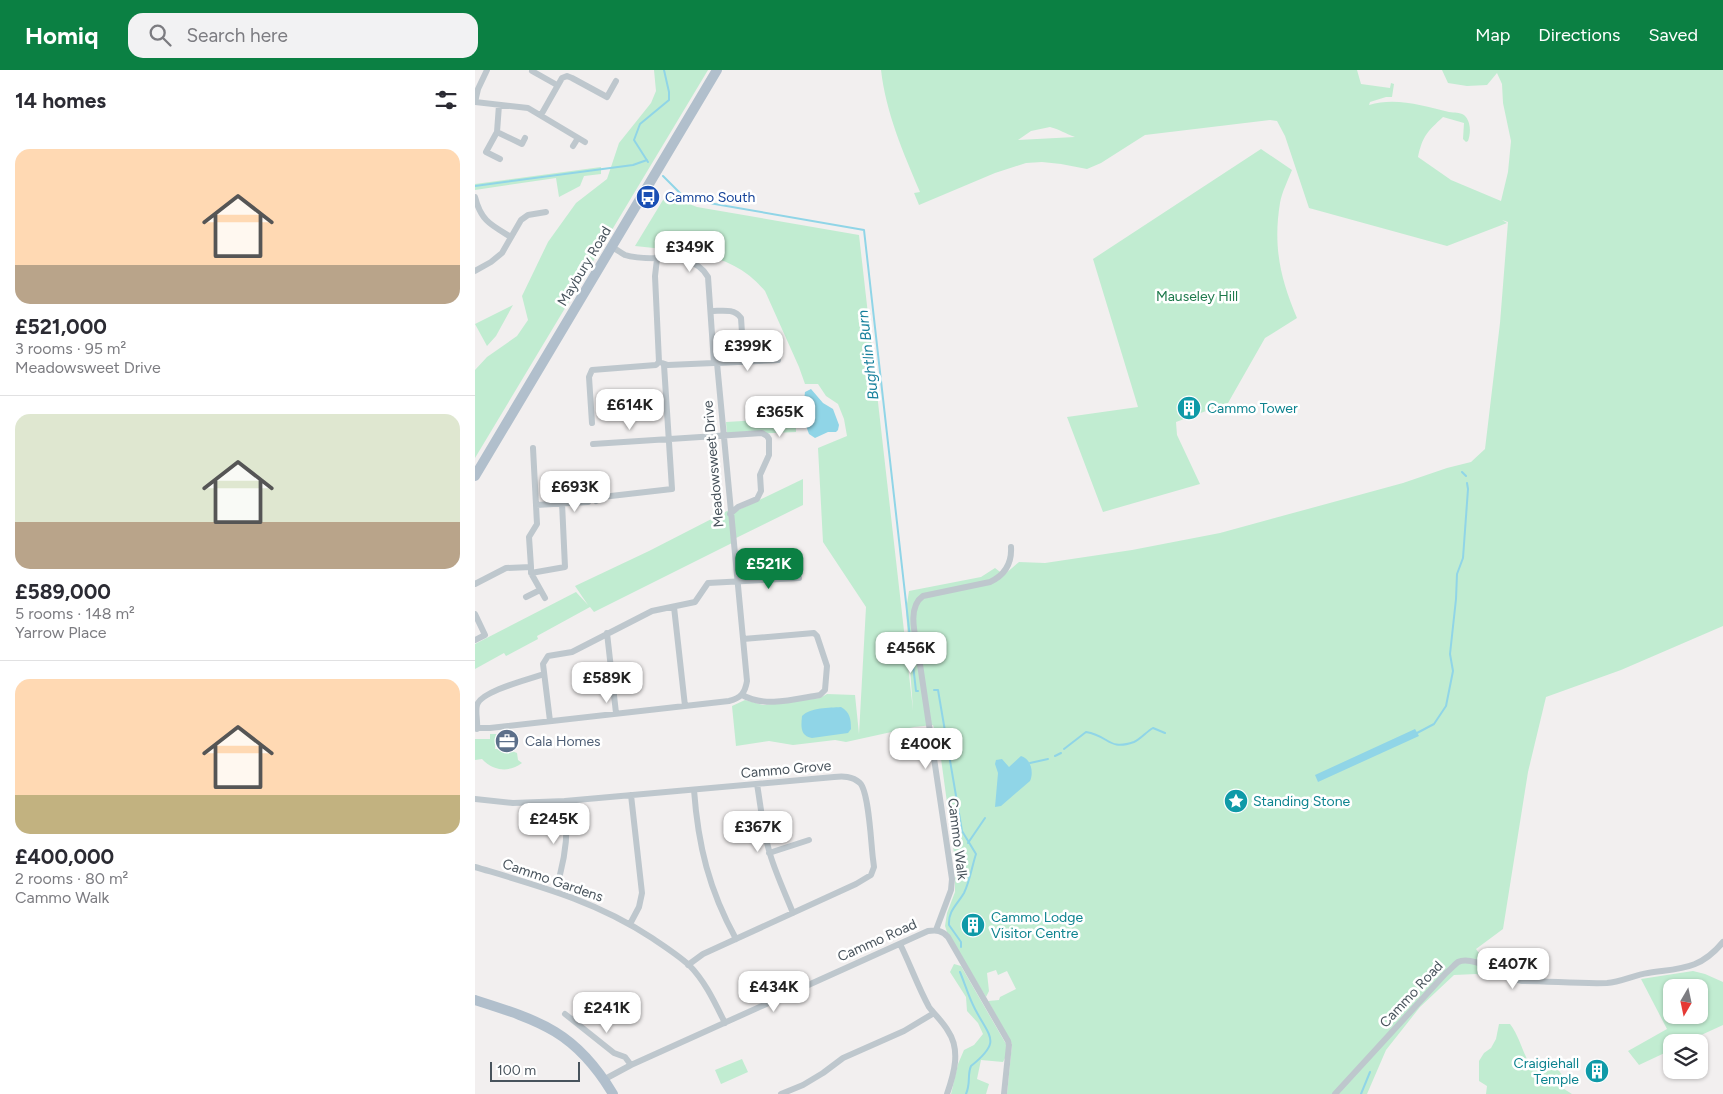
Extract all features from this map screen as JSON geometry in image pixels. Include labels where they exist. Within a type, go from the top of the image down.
[{"type":"main road","name":"Maybury Road","points":[[475,476],[717,70]]},
{"type":"main road","points":[[475,1000],[524,1016],[562,1035],[582,1051],[605,1079],[613,1094]]},
{"type":"street","points":[[487,70],[477,88],[475,102],[528,108],[585,142]]},
{"type":"street","points":[[532,71],[557,86]]},
{"type":"street","points":[[541,115],[557,86],[567,76],[607,97],[616,81]]},
{"type":"street","points":[[499,105],[497,132],[485,154],[500,160]]},
{"type":"street","points":[[497,132],[522,144],[525,138]]},
{"type":"street","points":[[573,146],[577,138]]},
{"type":"street","points":[[475,197],[478,210],[483,219],[511,237]]},
{"type":"street","points":[[475,271],[502,253],[521,220],[528,215],[547,212]]},
{"type":"street","name":"Meadowsweet Drive","points":[[612,247],[625,255],[690,262],[701,267],[708,277],[747,681],[742,694]]},
{"type":"street","points":[[596,501],[602,497],[671,489],[655,276],[657,259]]},
{"type":"street","points":[[711,311],[730,310],[739,314],[741,318],[744,362]]},
{"type":"street","points":[[592,423],[589,376],[592,370],[662,363],[778,360]]},
{"type":"street","points":[[593,444],[762,433],[769,439],[769,455],[760,475],[761,490],[757,499],[738,507],[730,514]]},
{"type":"street","points":[[533,448],[537,524],[529,537],[531,570],[545,598]]},
{"type":"street","points":[[536,505],[587,502]]},
{"type":"street","points":[[475,584],[506,568],[531,570],[565,567],[562,503]]},
{"type":"street","name":"Cammo Walk","points":[[936,930],[951,890],[952,879],[914,623],[914,612],[920,598],[927,594],[983,584],[997,579],[1011,562],[1011,547]]},
{"type":"street","points":[[550,721],[543,664],[548,656],[571,652],[652,611],[695,602],[708,583],[799,578]]},
{"type":"street","points":[[526,597],[540,590]]},
{"type":"street","points":[[674,607],[685,706]]},
{"type":"street","points":[[475,614],[485,635],[475,640]]},
{"type":"street","points":[[607,633],[616,713]]},
{"type":"street","points":[[544,674],[528,681],[511,683],[481,699],[476,707],[476,728],[729,702],[737,699],[742,694],[749,699],[776,702],[820,695],[825,690],[827,666],[817,636],[814,633],[743,639]]},
{"type":"street","name":"Cammo Grove","points":[[475,799],[513,803],[565,801],[843,776],[859,783],[865,792],[874,867],[871,875],[703,954],[688,965]]},
{"type":"street","points":[[757,784],[769,853],[783,892],[793,912]]},
{"type":"street","points":[[694,790],[697,829],[705,867],[723,914],[736,939]]},
{"type":"street","points":[[630,924],[639,907],[641,893],[631,795]]},
{"type":"street","points":[[555,891],[566,840],[565,801]]},
{"type":"street","points":[[769,853],[809,840]]},
{"type":"street","name":"Cammo Gardens","points":[[475,867],[555,891],[595,906],[630,924],[668,949],[688,965],[711,995],[725,1023]]},
{"type":"street","name":"Cammo Road","points":[[605,1079],[631,1065],[928,931],[940,930],[948,937],[1008,1041],[1004,1094]]},
{"type":"street","name":"Cammo Road","points":[[1335,1094],[1458,962],[1476,962],[1510,978],[1522,981],[1607,983],[1698,964],[1709,957],[1723,942]]},
{"type":"street","points":[[900,944],[929,1006],[950,1033],[955,1052],[954,1072],[947,1094]]},
{"type":"street","points":[[781,1094],[809,1081],[843,1058],[904,1031],[934,1013]]},
{"type":"street","points":[[565,1014],[614,1053],[625,1056],[631,1065]]},
{"type":"green space","points":[[654,70],[708,70],[475,458],[475,370],[487,357],[517,336],[528,320],[522,296],[548,242],[576,203],[607,179],[619,143],[651,103],[656,91]]},
{"type":"green space","points":[[881,70],[1357,70],[1361,84],[1390,88],[1391,83],[1394,84],[1392,97],[1370,102],[1369,105],[1399,102],[1464,115],[1470,127],[1468,141],[1466,142],[1463,139],[1464,123],[1443,117],[1426,134],[1418,157],[1451,180],[1501,201],[1508,172],[1511,141],[1503,103],[1502,84],[1497,73],[1487,85],[1467,86],[1448,83],[1442,70],[1723,70],[1723,626],[1621,670],[1546,697],[1528,772],[1503,929],[1476,949],[1482,957],[1503,968],[1497,980],[1476,974],[1454,975],[1420,1007],[1386,1050],[1367,1094],[1007,1094],[1012,1044],[988,1001],[999,1000],[1000,997],[1016,989],[1007,971],[998,975],[996,970],[987,973],[989,991],[986,997],[948,935],[945,926],[947,913],[955,892],[955,861],[939,744],[933,725],[914,727],[846,742],[835,740],[793,745],[769,741],[736,746],[732,706],[745,700],[763,705],[820,698],[827,694],[855,695],[859,734],[866,607],[823,542],[818,448],[847,436],[844,419],[838,404],[826,396],[818,384],[805,384],[765,291],[752,278],[722,260],[706,255],[635,246],[666,195],[697,207],[859,235],[913,710],[906,610],[909,591],[981,577],[995,568],[1004,575],[1019,562],[1045,563],[1132,550],[1220,533],[1403,483],[1471,462],[1485,449],[1500,323],[1508,222],[1502,220],[1507,223],[1447,246],[1309,208],[1285,136],[1277,121],[1270,120],[1145,135],[1101,163],[1087,169],[1042,162],[1026,163],[995,173],[919,205],[914,193],[920,192],[896,132],[883,86]],"holes":[[[1053,128],[1075,137],[1018,140],[1031,131]]]},
{"type":"green space","name":"Mauseley Hill","points":[[1261,149],[1292,170],[1281,199],[1277,233],[1282,275],[1297,318],[1265,338],[1228,403],[1176,422],[1177,435],[1200,484],[1103,512],[1067,417],[1138,407],[1093,259]]},
{"type":"green space","points":[[601,167],[601,174],[584,176],[580,186],[559,197],[556,178],[475,190],[475,184]]},
{"type":"green space","points":[[513,305],[496,336],[487,346],[475,324]]},
{"type":"green space","points":[[796,418],[796,432],[727,435],[726,422]]},
{"type":"green space","points":[[803,479],[803,505],[734,539],[730,514]]},
{"type":"green space","points":[[729,510],[732,543],[594,612],[590,607],[537,636],[538,639],[506,656],[504,653],[475,669],[475,644],[576,592],[588,605],[575,586]]},
{"type":"green space","points":[[490,734],[496,734],[495,749],[507,749],[517,753],[518,760],[522,763],[512,768],[501,769],[491,766],[482,759],[475,760],[475,739],[490,739]]},
{"type":"green space","points":[[954,964],[961,966],[1006,1044],[1007,1054],[1003,1062],[981,1060],[977,1079],[989,1084],[986,1094],[951,1094],[958,1064],[964,1050],[974,1045],[983,1034],[978,1023],[967,1011],[966,997],[950,972]]},
{"type":"green space","points":[[1693,971],[1723,982],[1723,1025],[1703,1034],[1663,1034],[1663,1054],[1639,1065],[1628,1051],[1667,1029],[1664,1024],[1708,1024],[1708,979],[1663,979],[1663,1021],[1641,979]]},
{"type":"green space","points":[[1499,1024],[1510,1024],[1529,1063],[1555,1065],[1562,1075],[1564,1089],[1572,1094],[1486,1094],[1487,1086],[1479,1081],[1479,1061],[1484,1053],[1491,1048],[1496,1039]]},
{"type":"green space","points":[[742,1059],[748,1072],[721,1084],[715,1070]]},
{"type":"water","points":[[811,389],[823,403],[833,409],[839,425],[836,432],[828,432],[815,438],[809,434],[805,419],[804,402],[805,392]]},
{"type":"water","points":[[841,707],[846,711],[850,719],[851,729],[848,733],[812,738],[803,733],[802,716],[806,713],[820,708]]},
{"type":"water","points":[[1415,729],[1419,736],[1318,782],[1315,775]]},
{"type":"water","points":[[1021,756],[1031,766],[1032,774],[1030,781],[1001,806],[995,807],[998,773],[995,764],[996,760],[1002,759],[1009,767]]},
{"type":"waterway","name":"Bughtlin Burn","points":[[648,162],[634,140],[640,124],[669,100],[664,70]]},
{"type":"waterway","points":[[475,186],[633,165],[647,160]]},
{"type":"waterway","name":"Bughtlin Burn","points":[[663,176],[686,199],[864,230],[916,691],[918,691]]},
{"type":"waterway","points":[[1462,472],[1466,476]]},
{"type":"waterway","points":[[1417,733],[1434,724],[1446,706],[1453,671],[1450,654],[1457,574],[1463,558],[1467,483]]},
{"type":"waterway","name":"Bughtlin Burn","points":[[934,690],[938,690],[962,831],[976,854],[964,893],[951,912],[949,920],[949,925],[961,942],[961,947]]},
{"type":"waterway","points":[[1064,749],[1086,732],[1119,745],[1134,742],[1153,728],[1165,733]]},
{"type":"waterway","points":[[1055,756],[1061,753]]},
{"type":"waterway","points":[[1030,763],[1048,759]]},
{"type":"waterway","points":[[968,843],[985,818]]},
{"type":"waterway","name":"Bughtlin Burn","points":[[960,972],[973,1005],[989,1033],[990,1039],[987,1051],[971,1066],[966,1094]]},
{"type":"waterway","points":[[1361,1094],[1370,1072]]},
{"type":"place","name":"Cammo South","points":[[648,197]]},
{"type":"place","name":"Cammo Tower","points":[[1189,408]]},
{"type":"place","name":"Cala Homes","points":[[507,741]]},
{"type":"place","name":"Standing Stone","points":[[1236,801]]},
{"type":"place","name":"Cammo Lodge Visitor Centre","points":[[973,925]]},
{"type":"place","name":"Craigiehall Temple","points":[[1597,1071]]}]
